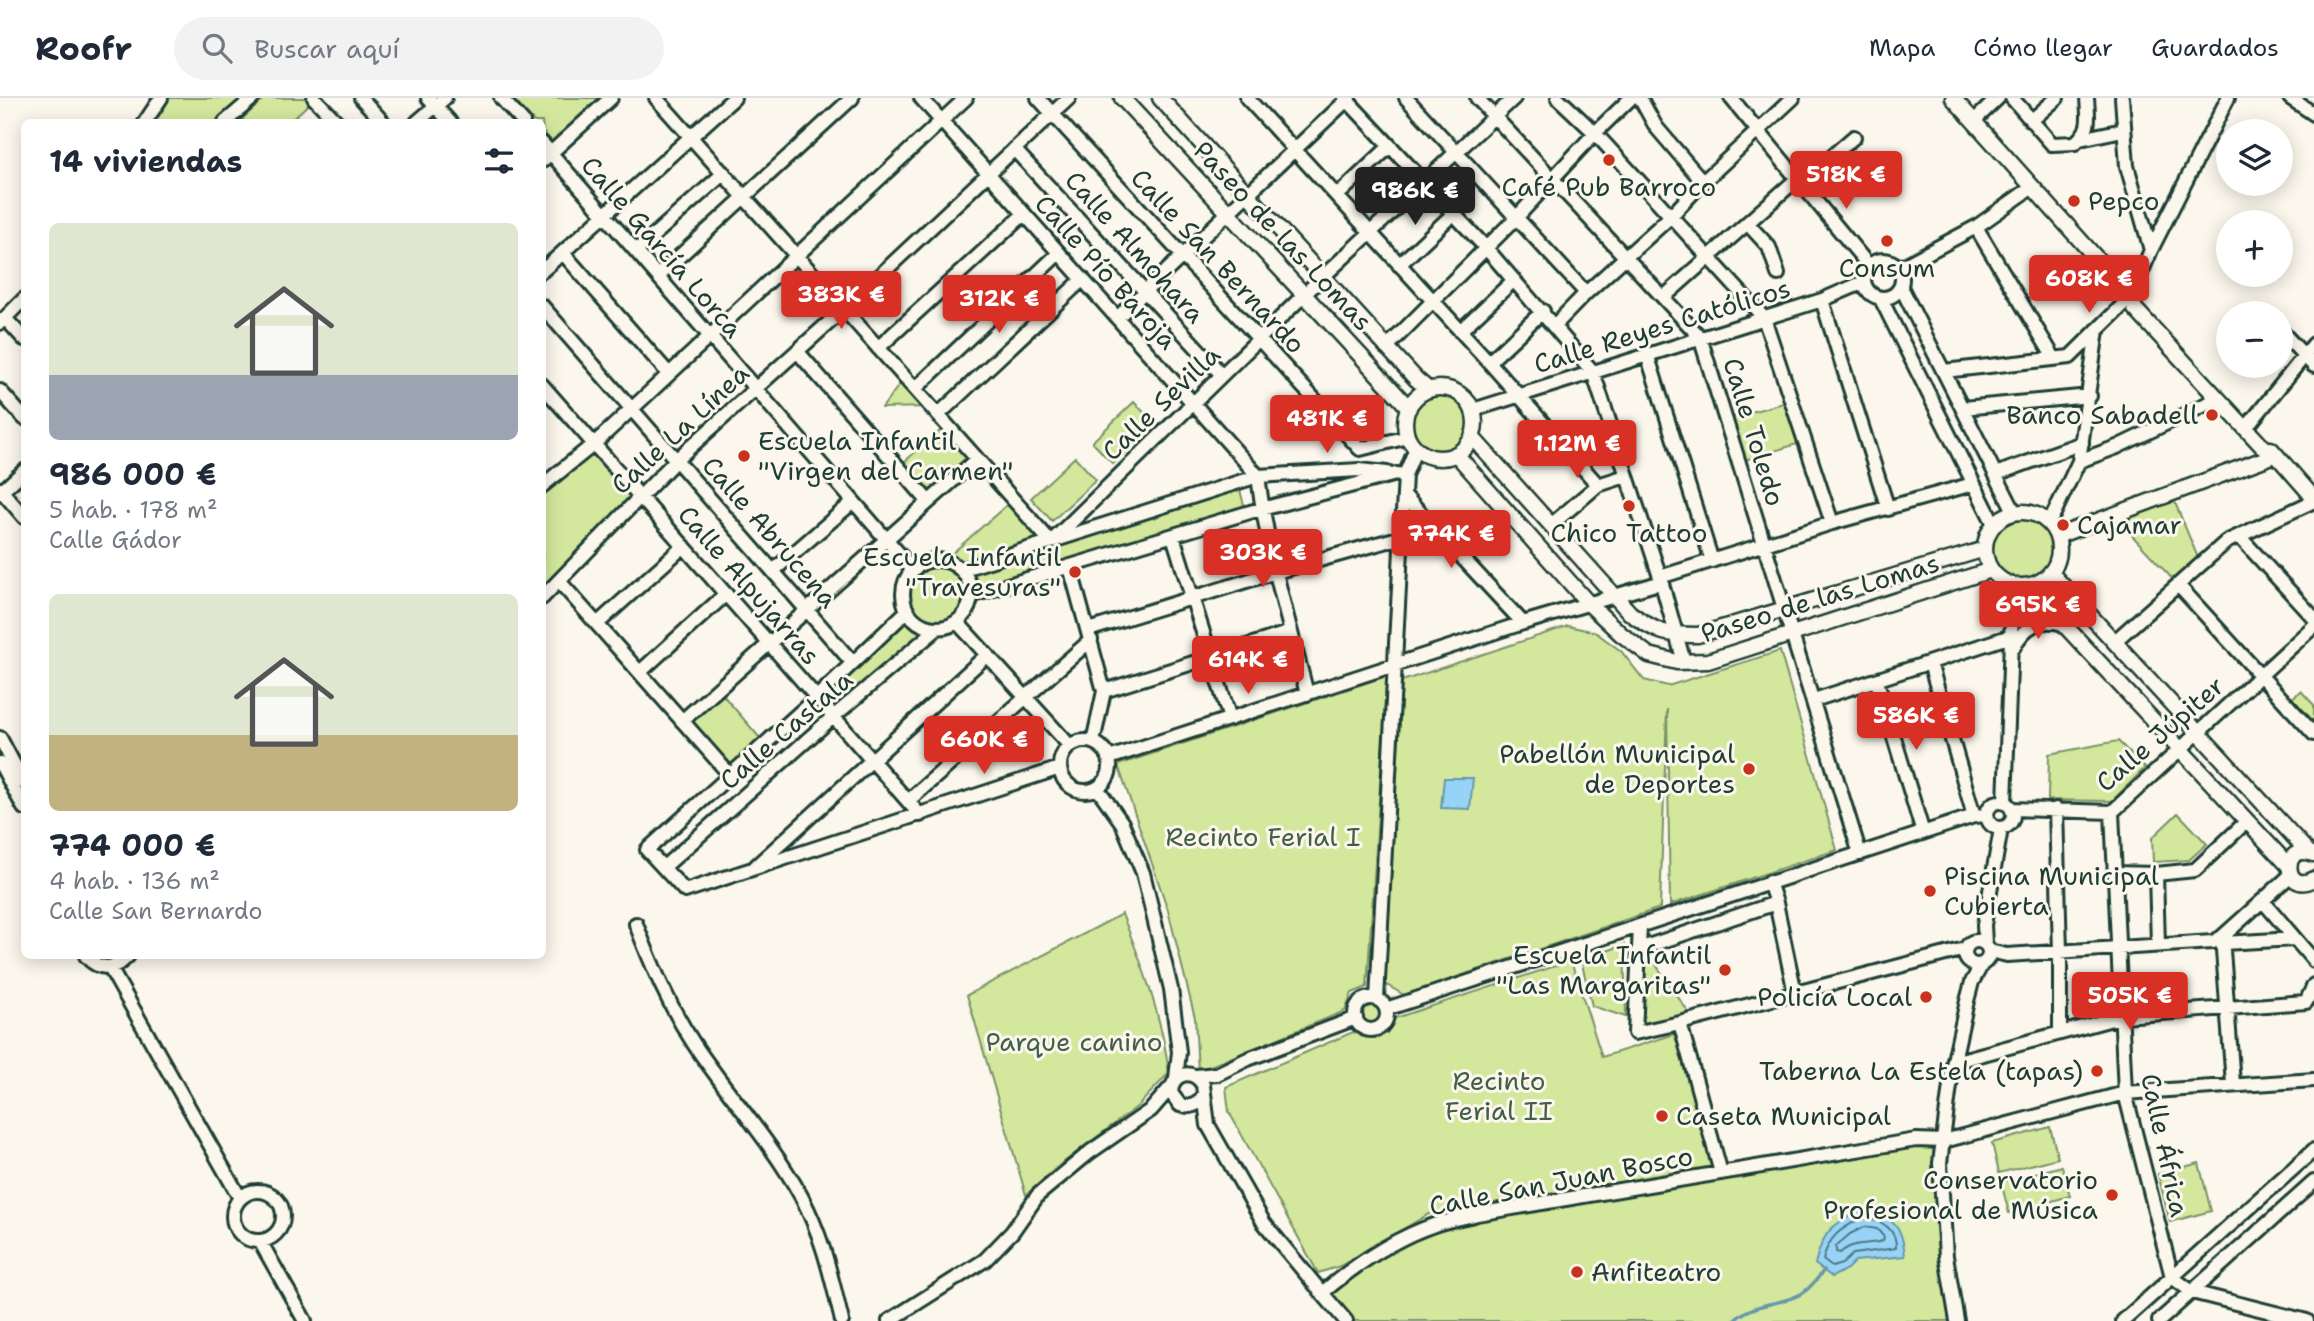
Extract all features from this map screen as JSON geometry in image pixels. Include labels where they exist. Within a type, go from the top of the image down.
[{"type":"main road","name":"Paseo de las Lomas","points":[[1122,98],[1409,408]]},
{"type":"main road","name":"Paseo de las Lomas","points":[[1160,98],[1386,348],[1429,390]]},
{"type":"main road","points":[[1947,100],[1974,121],[2131,297],[2141,302],[2251,422],[2314,500]]},
{"type":"main road","points":[[1947,100],[1971,131],[2011,163]]},
{"type":"main road","points":[[2131,297],[2135,309],[2221,403],[2261,445],[2275,454]]},
{"type":"main road","points":[[1450,389],[1467,401],[1473,410],[1475,428],[1472,437],[1456,454],[1435,457],[1412,442],[1405,424],[1409,408],[1421,394],[1429,390],[1450,389]]},
{"type":"main road","points":[[2221,403],[2251,422]]},
{"type":"main road","name":"Paseo de las Lomas","points":[[1472,437],[1630,613],[1652,629],[1678,635],[1698,635],[1985,549]]},
{"type":"main road","name":"Paseo de las Lomas","points":[[1456,454],[1589,604],[1621,634],[1649,655],[1684,662],[1708,661],[1991,570]]},
{"type":"main road","points":[[2053,530],[2275,454]]},
{"type":"main road","points":[[2015,513],[2028,513],[2039,516],[2053,530],[2059,549],[2057,561],[2045,579],[2028,586],[2013,586],[1991,570],[1985,549],[1986,540],[1994,524],[2004,517],[2015,513]]},
{"type":"main road","points":[[2051,573],[2311,853]]},
{"type":"main road","points":[[2028,586],[2314,895]]},
{"type":"main road","points":[[2299,876],[2293,856],[2302,851],[2311,853]]},
{"type":"street","points":[[147,119],[161,98]]},
{"type":"street","points":[[228,119],[253,98]]},
{"type":"street","points":[[314,98],[334,119]]},
{"type":"street","points":[[361,98],[380,119]]},
{"type":"street","points":[[501,98],[520,119]]},
{"type":"street","points":[[546,152],[611,98]]},
{"type":"street","points":[[656,98],[1051,542]]},
{"type":"street","points":[[546,268],[734,98]]},
{"type":"street","points":[[659,276],[852,98]]},
{"type":"street","name":"Calle Pío Baroja","points":[[921,98],[1258,476]]},
{"type":"street","points":[[546,480],[594,444],[966,98]]},
{"type":"street","name":"Calle San Bernardo","points":[[1038,98],[1360,449],[1412,442]]},
{"type":"street","name":"Calle La Línea","points":[[546,594],[639,495],[844,309],[1069,98]]},
{"type":"street","points":[[1247,98],[1598,485]]},
{"type":"street","points":[[1406,98],[1586,293]]},
{"type":"street","name":"Calle Toledo","points":[[1477,98],[1700,337],[1860,854]]},
{"type":"street","points":[[1322,278],[1514,98]]},
{"type":"street","points":[[1558,98],[1595,133],[1764,318],[1832,523]]},
{"type":"street","points":[[1386,348],[1631,98]]},
{"type":"street","points":[[1640,98],[1656,127],[1703,182]]},
{"type":"street","points":[[1731,98],[1869,266]]},
{"type":"street","points":[[1556,326],[1586,293],[1670,217],[1703,182],[1793,98]]},
{"type":"street","points":[[1974,121],[1998,98]]},
{"type":"street","points":[[2012,98],[2052,144],[2075,143],[2085,134],[2088,125],[2087,98]]},
{"type":"street","points":[[2031,121],[2057,98]]},
{"type":"street","points":[[2122,98],[2127,166],[2151,250]]},
{"type":"street","points":[[1944,371],[2070,356],[2131,297],[2151,250],[2228,98]]},
{"type":"street","points":[[1116,318],[1347,99],[1543,311],[1593,372],[1661,579],[1684,662]]},
{"type":"street","points":[[2294,99],[2314,114]]},
{"type":"street","points":[[420,119],[436,101],[448,119]]},
{"type":"street","points":[[2080,139],[2123,130]]},
{"type":"street","points":[[1664,298],[1798,178],[1809,176],[1854,137]]},
{"type":"street","points":[[1337,196],[1390,146]]},
{"type":"street","name":"Calle Almohara","points":[[1014,149],[1222,375]]},
{"type":"street","name":"Calle García Lorca","points":[[546,154],[606,215],[885,541],[913,570]]},
{"type":"street","points":[[636,251],[724,173]]},
{"type":"street","points":[[1899,268],[1976,227],[2031,188]]},
{"type":"street","points":[[1399,265],[1454,213]]},
{"type":"street","points":[[878,348],[1024,214]]},
{"type":"street","points":[[1747,223],[1769,247],[1778,274]]},
{"type":"street","points":[[1976,227],[2054,358]]},
{"type":"street","points":[[563,253],[669,374]]},
{"type":"street","points":[[915,389],[1059,253]]},
{"type":"street","points":[[1994,524],[1881,299],[1870,293],[1864,282],[1866,271],[1874,262],[1891,261],[1899,268],[1902,274],[1901,287],[2015,513]]},
{"type":"street","name":"Calle Sevilla","points":[[1051,542],[1322,278]]},
{"type":"street","points":[[939,415],[1083,279]]},
{"type":"street","points":[[1460,331],[1514,280]]},
{"type":"street","name":"Calle Reyes Católicos","points":[[1473,410],[1822,300],[1864,282]]},
{"type":"street","points":[[1881,299],[1893,296],[1901,287]]},
{"type":"street","points":[[1822,300],[1888,509]]},
{"type":"street","points":[[21,302],[3,320],[21,336]]},
{"type":"street","name":"Calle Abrucena","points":[[546,311],[852,662]]},
{"type":"street","points":[[1489,362],[1543,311]]},
{"type":"street","points":[[2053,530],[2079,461],[2097,330]]},
{"type":"street","points":[[2293,344],[2314,366]]},
{"type":"street","points":[[2251,422],[2314,344]]},
{"type":"street","points":[[797,351],[928,501]]},
{"type":"street","points":[[1647,354],[1712,561]]},
{"type":"street","name":"Calle Alpujarras","points":[[546,390],[920,816]]},
{"type":"street","points":[[0,391],[21,415]]},
{"type":"street","points":[[1963,408],[2090,396]]},
{"type":"street","points":[[2079,461],[2221,403]]},
{"type":"street","points":[[1356,1018],[1365,1028],[1375,1029],[1386,1019],[1382,1004],[1404,495],[1401,475],[1412,442]]},
{"type":"street","points":[[1996,474],[2082,443]]},
{"type":"street","points":[[682,721],[977,459]]},
{"type":"street","points":[[961,570],[1258,476],[1359,470],[1401,475]]},
{"type":"street","points":[[21,474],[0,491],[21,514]]},
{"type":"street","points":[[971,596],[1262,509],[1401,475]]},
{"type":"street","points":[[1258,476],[1262,509],[1276,572],[1307,694]]},
{"type":"street","points":[[1551,525],[1598,485],[1626,476]]},
{"type":"street","points":[[1109,758],[1523,623],[1615,596],[1765,544],[1973,484]]},
{"type":"street","points":[[1404,495],[1523,623]]},
{"type":"street","points":[[2115,641],[2226,542],[2314,500]]},
{"type":"street","points":[[773,571],[853,502]]},
{"type":"street","points":[[1173,536],[1230,719]]},
{"type":"street","points":[[2239,536],[2314,618]]},
{"type":"street","points":[[908,802],[1026,697],[1089,635],[1191,597],[1402,537]]},
{"type":"street","points":[[597,624],[684,546]]},
{"type":"street","points":[[937,560],[961,570],[967,578],[971,596],[964,615],[957,622],[938,628],[920,624],[907,611],[903,590],[913,570],[921,564],[937,560]]},
{"type":"street","points":[[1070,567],[1104,691],[1093,742]]},
{"type":"street","points":[[559,580],[730,775]]},
{"type":"street","points":[[2178,585],[2314,734]]},
{"type":"street","points":[[1957,1321],[1946,1256],[1940,1163],[1954,1062],[1972,982],[1976,949],[1984,925],[2001,829],[2012,822],[2009,806],[2013,586]]},
{"type":"street","points":[[640,672],[726,594]]},
{"type":"street","name":"Calle Castala","points":[[907,611],[817,697],[647,850],[664,867],[938,628]]},
{"type":"street","points":[[2011,652],[2019,636],[2030,626],[2052,621],[2064,624]]},
{"type":"street","points":[[957,622],[1070,746]]},
{"type":"street","name":"Calle Júpiter","points":[[2009,806],[2112,812],[2314,626]]},
{"type":"street","points":[[1104,691],[1291,632]]},
{"type":"street","points":[[1814,700],[2011,636]]},
{"type":"street","points":[[751,871],[987,655]]},
{"type":"street","points":[[1930,663],[1980,816],[2001,829]]},
{"type":"street","points":[[1877,681],[1923,833]]},
{"type":"street","points":[[0,738],[21,777]]},
{"type":"street","points":[[1085,741],[1093,742],[1100,746],[1109,758],[1109,775],[1098,789],[1090,792],[1073,789],[1062,777],[1059,768],[1064,752],[1070,746],[1085,741]]},
{"type":"street","points":[[0,763],[21,802]]},
{"type":"street","points":[[664,867],[685,891],[920,816],[1059,768]]},
{"type":"street","points":[[1098,789],[1122,823],[1143,873],[1171,989],[1180,1052],[1172,1098],[1208,1125]]},
{"type":"street","points":[[1356,1018],[1359,1003],[1367,998],[1382,1004],[1640,926],[1769,882],[1980,816],[1992,803],[2009,806]]},
{"type":"street","points":[[2056,809],[2060,1033]]},
{"type":"street","name":"Calle África","points":[[2112,812],[2125,1093],[2172,1277]]},
{"type":"street","points":[[2115,873],[2156,874],[2195,870],[2247,821]]},
{"type":"street","points":[[2156,874],[2158,945]]},
{"type":"street","points":[[2222,940],[2263,901],[2299,876]]},
{"type":"street","points":[[1769,882],[1795,993]]},
{"type":"street","points":[[2263,901],[2314,961]]},
{"type":"street","points":[[1639,949],[1776,903]]},
{"type":"street","points":[[636,924],[659,982],[692,1042],[733,1100],[771,1146],[801,1196],[823,1243],[842,1321]]},
{"type":"street","points":[[1640,926],[1635,1032],[1976,949],[2007,955],[2222,940],[2295,939]]},
{"type":"street","points":[[2222,940],[2233,1084]]},
{"type":"street","points":[[1972,982],[1988,958],[1976,949]]},
{"type":"street","points":[[89,959],[97,966],[110,968],[125,959]]},
{"type":"street","points":[[110,968],[240,1198]]},
{"type":"street","points":[[1954,1062],[2123,1016],[2306,1002],[2314,985]]},
{"type":"street","points":[[889,1321],[985,1260],[1012,1232],[1038,1195],[1090,1152],[1151,1110],[1173,1082],[1186,1073],[1217,1074],[1248,1059],[1356,1018]]},
{"type":"street","points":[[1680,1023],[1721,1173]]},
{"type":"street","points":[[1180,1052],[1203,1085],[1208,1125],[1264,1223],[1346,1321]]},
{"type":"street","points":[[1151,1110],[1196,1104],[1217,1074]]},
{"type":"street","name":"Calle San Juan Bosco","points":[[1322,1293],[1385,1247],[1434,1225],[1477,1214],[1916,1140],[1944,1141],[2125,1093],[2314,1080]]},
{"type":"street","points":[[2123,1321],[2314,1150]]},
{"type":"street","points":[[2160,1321],[2314,1182]]},
{"type":"street","points":[[252,1191],[263,1191],[275,1197],[283,1210],[280,1229],[272,1237],[260,1241],[248,1239],[238,1232],[234,1223],[233,1213],[240,1198],[252,1191]]},
{"type":"street","points":[[260,1241],[305,1321]]},
{"type":"street","points":[[2172,1277],[2192,1292],[2307,1321]]},
{"type":"street","points":[[2250,1321],[2254,1308]]},
{"type":"green space","points":[[167,98],[248,98],[224,119],[153,119]]},
{"type":"green space","points":[[265,98],[305,98],[310,103],[292,119],[242,119]]},
{"type":"green space","points":[[512,98],[601,98],[552,142],[546,135],[546,119],[531,119]]},
{"type":"green space","points":[[905,377],[931,407],[882,408]]},
{"type":"green space","points":[[1434,393],[1446,393],[1465,406],[1470,423],[1468,435],[1457,448],[1446,453],[1434,453],[1415,440],[1410,429],[1410,417],[1423,398]]},
{"type":"green space","points":[[1134,402],[1155,424],[1113,464],[1092,442]]},
{"type":"green space","points":[[1787,402],[1800,443],[1742,461],[1729,418]]},
{"type":"green space","points":[[947,425],[977,459],[928,501],[898,467]]},
{"type":"green space","points":[[595,451],[631,495],[546,587],[546,492]]},
{"type":"green space","points":[[1075,457],[1096,480],[1052,521],[1031,498]]},
{"type":"green space","points":[[1239,486],[1245,509],[977,590],[971,572]]},
{"type":"green space","points":[[2171,493],[2201,565],[2178,585],[2113,515]]},
{"type":"green space","points":[[1009,503],[1041,540],[962,564],[949,556]]},
{"type":"green space","points":[[2016,518],[2028,518],[2045,527],[2052,538],[2052,562],[2045,573],[2028,582],[2016,582],[2004,577],[1995,568],[1990,556],[1990,544],[1995,532],[2004,523]]},
{"type":"green space","points":[[932,566],[942,566],[957,574],[963,583],[963,605],[957,614],[942,622],[932,622],[914,610],[909,599],[909,589],[921,571]]},
{"type":"green space","points":[[906,618],[926,634],[836,712],[823,698]]},
{"type":"green space","points":[[1568,626],[1595,632],[1621,651],[1644,680],[1668,686],[1780,651],[1837,850],[1670,905],[1667,709],[1660,908],[1404,995],[1385,984],[1402,681]]},
{"type":"green space","name":"Recinto Ferial I","points":[[1387,676],[1367,987],[1352,993],[1345,1011],[1198,1071],[1195,1018],[1168,910],[1118,765]]},
{"type":"green space","points":[[2301,691],[2314,705],[2314,723],[2292,698]]},
{"type":"green space","points":[[722,694],[760,738],[730,767],[691,723]]},
{"type":"green space","points":[[2118,741],[2145,768],[2112,801],[2048,800],[2049,754]]},
{"type":"green space","points":[[2178,813],[2207,844],[2189,860],[2153,862],[2152,838]]},
{"type":"green space","name":"Parque canino","points":[[1122,914],[1151,992],[1169,1073],[1138,1106],[1056,1168],[1026,1195],[967,995]]},
{"type":"green space","points":[[1624,945],[1626,1017],[1592,1006],[1581,960]]},
{"type":"green space","points":[[1644,947],[1693,1019],[1635,1033]]},
{"type":"green space","name":"Recinto Ferial II","points":[[1571,961],[1602,1057],[1675,1034],[1713,1167],[1429,1214],[1340,1266],[1318,1273],[1229,1112],[1226,1087],[1353,1032],[1374,1038],[1387,1033],[1395,1018]]},
{"type":"green space","points":[[1371,998],[1382,1003],[1387,1014],[1382,1025],[1371,1030],[1360,1025],[1355,1014],[1360,1003]]},
{"type":"green space","points":[[2050,1127],[2058,1158],[1999,1173],[1992,1143]]},
{"type":"green space","points":[[1944,1141],[1940,1163],[1957,1321],[1347,1321],[1322,1293],[1434,1225]]},
{"type":"green space","points":[[2199,1163],[2211,1211],[2170,1222],[2158,1174]]},
{"type":"green space","points":[[2062,1166],[2070,1196],[2009,1213],[2001,1182]]},
{"type":"water","points":[[1444,778],[1473,778],[1470,809],[1441,808]]},
{"type":"water","points":[[1863,1209],[1882,1215],[1894,1223],[1904,1245],[1905,1256],[1855,1261],[1832,1277],[1815,1264],[1822,1243],[1836,1225]]},
{"type":"waterway","points":[[1734,1321],[1749,1310],[1801,1294],[1824,1270]]},
{"type":"place","name":"Café Pub Barroco","points":[[1609,160]]},
{"type":"place","name":"Pepco","points":[[2074,201]]},
{"type":"place","name":"Consum","points":[[1887,241]]},
{"type":"place","name":"Banco Sabadell","points":[[2212,415]]},
{"type":"place","name":"Escuela Infantil \"Virgen del Carmen\"","points":[[744,456]]},
{"type":"place","name":"Chico Tattoo","points":[[1629,506]]},
{"type":"place","name":"Cajamar","points":[[2063,525]]},
{"type":"place","name":"Escuela Infantil \"Travesuras\"","points":[[1075,572]]},
{"type":"place","name":"Pabellón Municipal de Deportes","points":[[1749,769]]},
{"type":"place","name":"Piscina Municipal Cubierta","points":[[1930,891]]},
{"type":"place","name":"Escuela Infantil \"Las Margaritas\"","points":[[1725,970]]},
{"type":"place","name":"Policía Local","points":[[1926,997]]},
{"type":"place","name":"Taberna La Estela (tapas)","points":[[2097,1071]]},
{"type":"place","name":"Caseta Municipal","points":[[1662,1116]]},
{"type":"place","name":"Conservatorio Profesional de Música","points":[[2112,1195]]},
{"type":"place","name":"Anfiteatro","points":[[1577,1272]]}]
